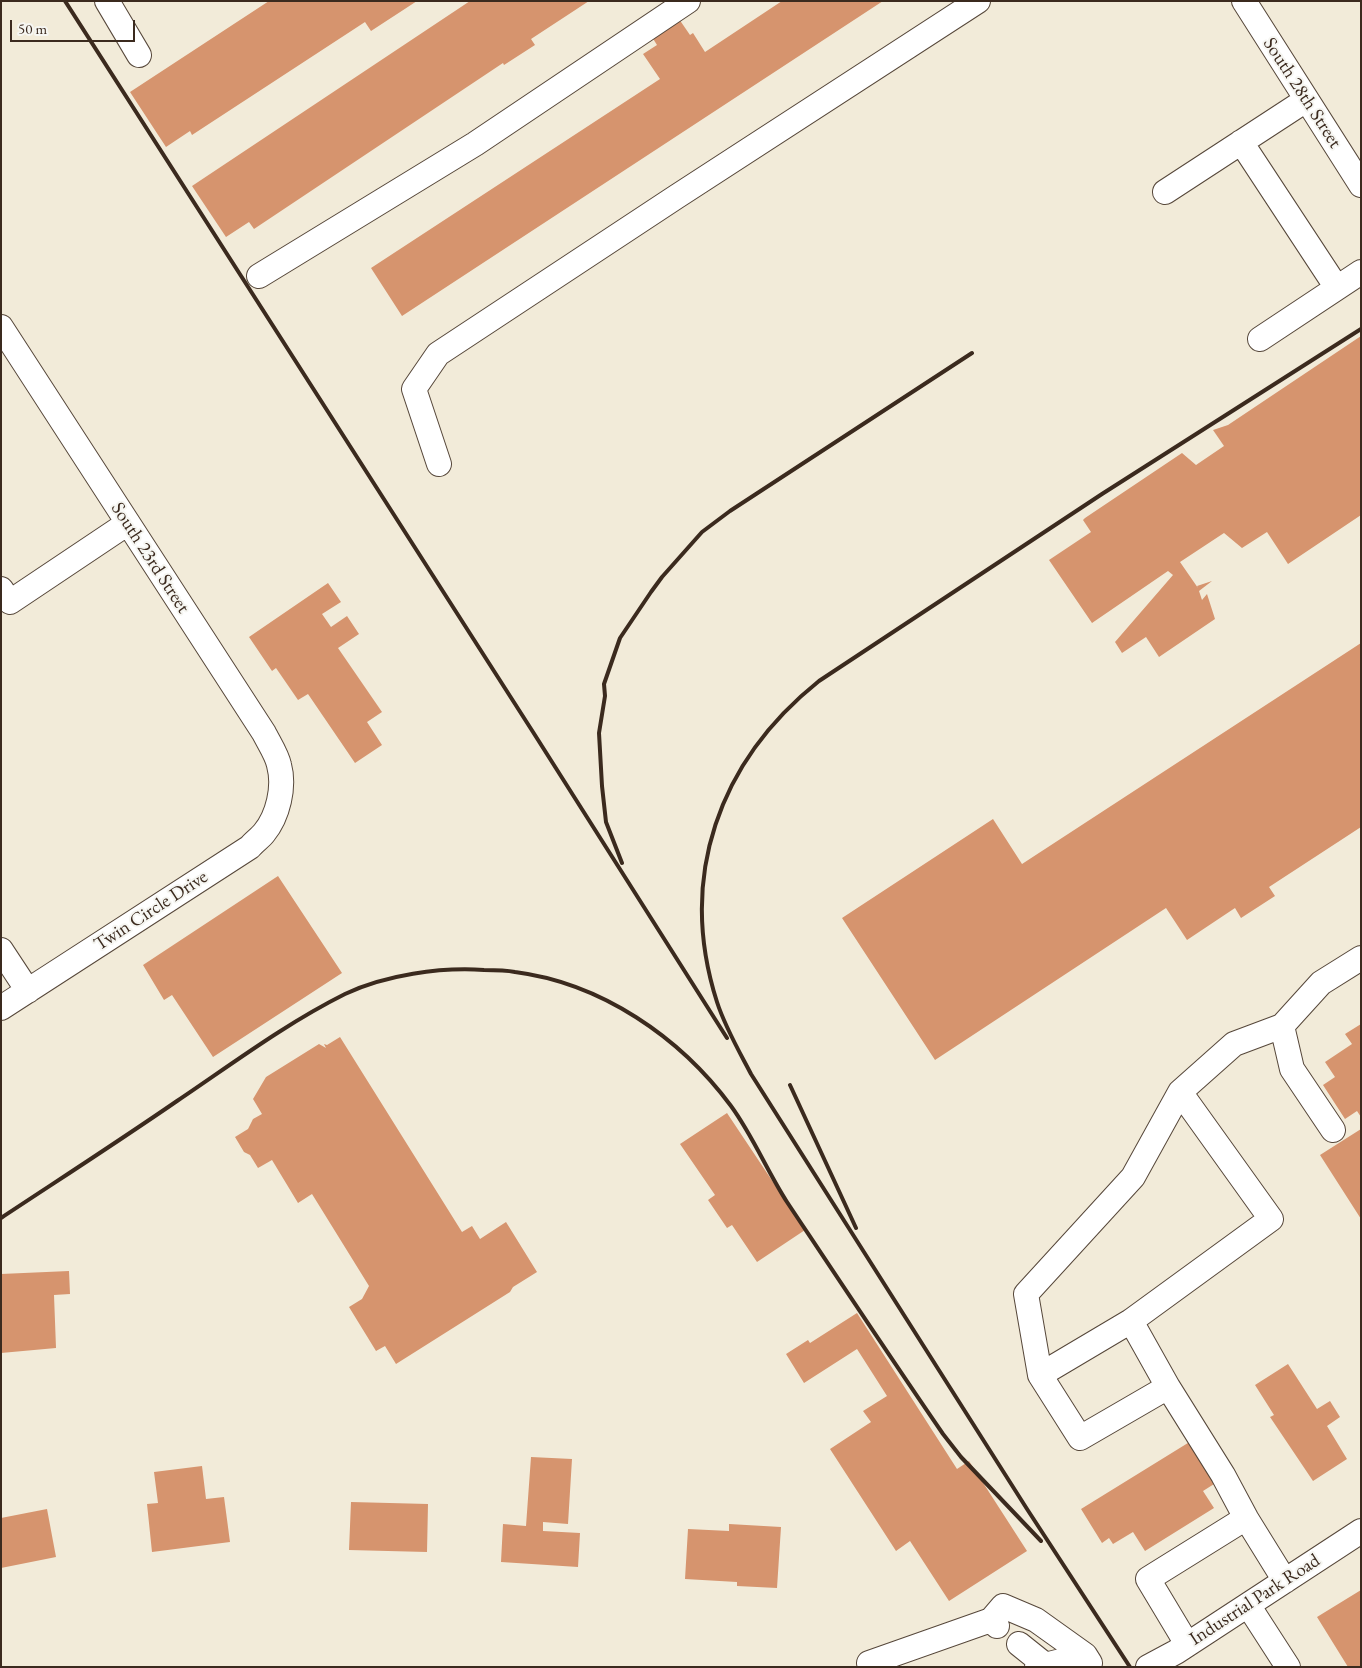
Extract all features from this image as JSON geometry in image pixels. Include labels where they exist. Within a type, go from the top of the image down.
[{"type":"street","points":[[106,1],[139,55]]},
{"type":"street","points":[[259,276],[475,144],[688,1]]},
{"type":"street","points":[[439,464],[414,389],[438,354],[676,196],[978,1]]},
{"type":"street","name":"South 28th Street","points":[[1244,1],[1361,185]]},
{"type":"street","points":[[1165,192],[1306,100]]},
{"type":"street","points":[[1241,142],[1337,288]]},
{"type":"street","points":[[1260,339],[1361,272]]},
{"type":"street","name":"South 23rd Street","points":[[1,327],[264,733],[279,765],[280,795]]},
{"type":"street","points":[[4,600],[128,523]]},
{"type":"street","name":"Twin Circle Drive","points":[[1,1008],[250,847],[264,833],[274,814],[280,795]]},
{"type":"street","points":[[1,950],[28,991]]},
{"type":"street","points":[[1168,1387],[1080,1438],[1040,1375],[1026,1294],[1133,1177],[1180,1092],[1234,1044],[1282,1026],[1321,983],[1361,958]]},
{"type":"street","points":[[1282,1026],[1292,1068],[1333,1130]]},
{"type":"street","points":[[1040,1375],[1131,1321],[1272,1219],[1180,1092]]},
{"type":"street","points":[[1131,1321],[1168,1387],[1223,1475],[1246,1518],[1285,1581]]},
{"type":"street","points":[[1187,1644],[1148,1579],[1246,1518]]},
{"type":"street","name":"Industrial Park Road","points":[[1148,1667],[1187,1644],[1361,1531]]},
{"type":"street","points":[[1248,1605],[1288,1667]]},
{"type":"street","points":[[870,1663],[994,1623],[1003,1606],[1036,1620],[1089,1661]]},
{"type":"street","points":[[1019,1644],[1041,1665],[1089,1661]]},
{"type":"building","points":[[269,1],[417,1],[371,31],[365,22],[192,135],[190,131],[166,147],[130,92]]},
{"type":"building","points":[[470,1],[589,1],[531,39],[535,45],[504,65],[503,63],[254,229],[249,222],[226,237],[192,186]]},
{"type":"building","points":[[782,1],[883,1],[402,316],[371,268],[660,79],[643,54],[657,45],[652,37],[679,19],[690,35],[693,33],[705,52]]},
{"type":"building","points":[[1361,336],[1361,515],[1288,564],[1267,532],[1242,548],[1224,533],[1180,562],[1198,588],[1197,586],[1212,581],[1199,591],[1202,600],[1207,594],[1215,619],[1159,657],[1146,637],[1122,653],[1115,642],[1173,575],[1168,571],[1092,623],[1049,560],[1091,532],[1083,520],[1085,518],[1182,453],[1196,465],[1224,446],[1213,430],[1228,425]]},
{"type":"building","points":[[328,583],[341,602],[322,614],[331,627],[347,616],[359,634],[338,648],[382,712],[367,722],[382,745],[355,763],[308,694],[298,700],[276,668],[272,671],[249,637]]},
{"type":"building","points":[[1361,643],[1361,827],[1269,887],[1275,896],[1241,918],[1235,908],[1187,940],[1166,908],[935,1060],[842,918],[993,819],[1022,864]]},
{"type":"building","points":[[278,876],[342,973],[213,1057],[172,995],[164,1000],[143,965]]},
{"type":"building","points":[[1361,1024],[1361,1117],[1357,1111],[1345,1119],[1323,1085],[1335,1077],[1325,1062],[1352,1044],[1345,1034]]},
{"type":"building","points":[[340,1037],[462,1232],[472,1226],[480,1239],[506,1222],[537,1272],[513,1287],[510,1292],[396,1364],[385,1346],[376,1351],[349,1307],[362,1299],[369,1286],[312,1194],[298,1203],[272,1160],[258,1168],[250,1155],[244,1152],[235,1137],[248,1129],[253,1119],[262,1114],[253,1099],[266,1077],[319,1044],[326,1048],[324,1044],[327,1045]]},
{"type":"building","points":[[727,1113],[805,1230],[757,1262],[732,1225],[727,1228],[708,1200],[715,1195],[680,1144]]},
{"type":"building","points":[[1361,1129],[1361,1219],[1320,1155]]},
{"type":"building","points":[[69,1271],[70,1294],[54,1295],[56,1348],[1,1353],[1,1274]]},
{"type":"building","points":[[857,1313],[957,1469],[969,1461],[1027,1551],[949,1601],[910,1541],[896,1551],[830,1449],[871,1422],[863,1411],[887,1396],[857,1349],[804,1383],[786,1354],[808,1340],[810,1343]]},
{"type":"building","points":[[1288,1364],[1317,1409],[1330,1401],[1340,1417],[1327,1426],[1347,1459],[1313,1481],[1270,1417],[1274,1415],[1255,1385]]},
{"type":"building","points":[[1196,1438],[1222,1479],[1203,1491],[1214,1508],[1145,1551],[1133,1532],[1113,1544],[1109,1538],[1102,1543],[1081,1509]]},
{"type":"building","points":[[531,1457],[572,1459],[568,1524],[543,1522],[543,1531],[580,1533],[578,1567],[501,1562],[503,1524],[526,1526]]},
{"type":"building","points":[[202,1466],[206,1499],[224,1497],[230,1542],[152,1552],[147,1504],[158,1503],[154,1472]]},
{"type":"building","points":[[351,1502],[428,1504],[427,1552],[349,1550]]},
{"type":"building","points":[[47,1509],[56,1557],[1,1568],[1,1518]]},
{"type":"building","points":[[729,1524],[781,1527],[777,1588],[737,1586],[737,1582],[685,1579],[688,1529],[729,1531]]},
{"type":"building","points":[[1361,1590],[1361,1667],[1348,1667],[1317,1617]]},
{"type":"railway","points":[[65,1],[727,1038]]},
{"type":"railway","points":[[1130,1667],[1027,1509],[751,1074],[732,1039],[717,1002],[706,956],[702,910],[705,867],[716,825],[732,785],[755,747],[784,713],[819,681],[1102,494],[1361,329]]},
{"type":"railway","points":[[622,863],[606,822],[602,786],[599,733],[605,696],[604,684],[620,638],[651,592],[702,532],[730,511],[972,353]]},
{"type":"railway","points":[[1,1218],[280,1031],[345,994],[395,977],[431,971],[503,970],[547,978],[578,988],[608,1001],[636,1017],[663,1036],[711,1081],[739,1117],[787,1202],[943,1434],[961,1457],[1041,1541]]},
{"type":"railway","points":[[790,1085],[856,1228]]}]
